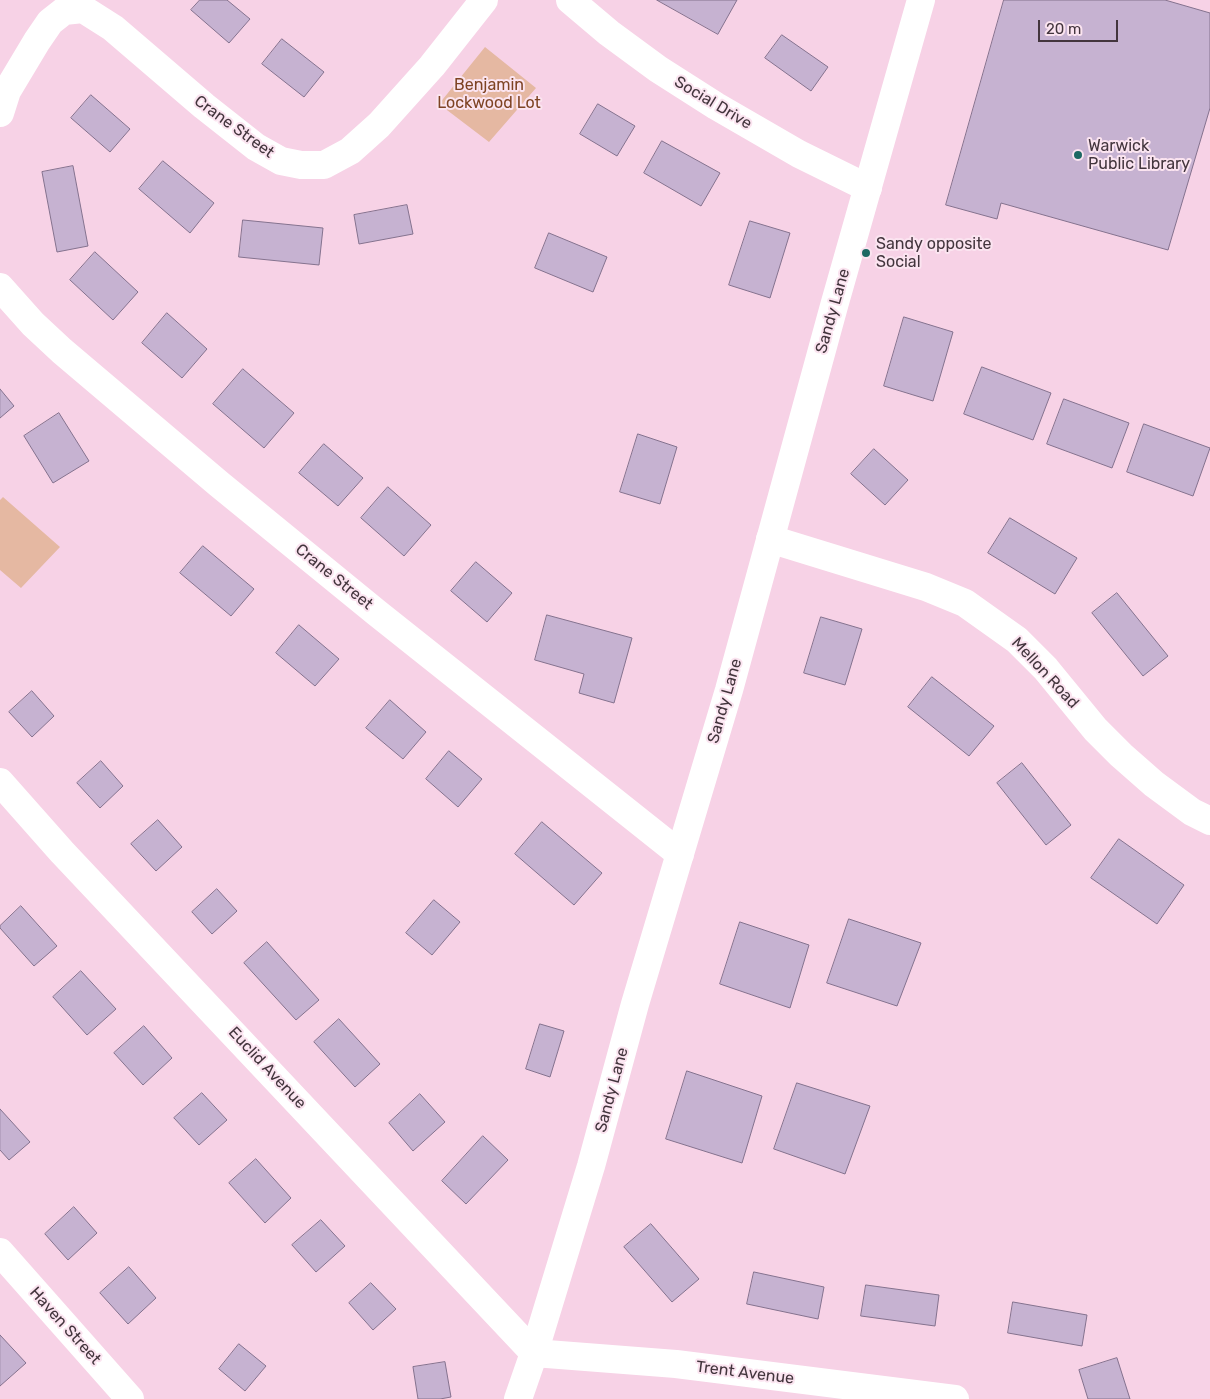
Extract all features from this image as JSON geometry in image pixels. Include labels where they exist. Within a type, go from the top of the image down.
[{"type":"street","name":"Crane Street","points":[[0,113],[7,91],[50,22],[64,10],[83,10],[113,28],[204,106],[256,147],[281,161],[301,165],[324,165],[350,151],[379,125],[432,66],[484,0]]},
{"type":"street","name":"Social Drive","points":[[570,0],[637,54],[716,106],[799,154],[868,188]]},
{"type":"street","name":"Sandy Lane","points":[[518,1399],[534,1353],[591,1166],[635,1004],[729,690],[834,306],[921,0]]},
{"type":"street","name":"Crane Street","points":[[0,287],[33,324],[62,351],[205,472],[377,613],[680,854]]},
{"type":"street","name":"Mellon Road","points":[[770,539],[926,587],[965,603],[1016,640],[1046,669],[1096,730],[1121,755],[1154,784],[1192,812],[1210,821]]},
{"type":"street","name":"Euclid Avenue","points":[[0,782],[62,852],[534,1353]]},
{"type":"street","name":"Haven Street","points":[[0,1252],[130,1399]]},
{"type":"street","name":"Trent Avenue","points":[[534,1353],[676,1364],[955,1399]]},
{"type":"green space","name":"Benjamin Lockwood Lot","points":[[485,47],[536,88],[489,142],[439,104]]},
{"type":"green space","points":[[3,497],[60,547],[21,588],[0,570],[0,500]]},
{"type":"building","points":[[200,0],[227,0],[250,19],[229,43],[191,10]]},
{"type":"building","points":[[657,0],[737,0],[718,34]]},
{"type":"building","name":"Warwick Public Library","points":[[1004,0],[1165,0],[1210,13],[1210,108],[1168,250],[1001,203],[997,219],[946,205]]},
{"type":"building","points":[[782,35],[828,67],[811,91],[765,58]]},
{"type":"building","points":[[282,39],[324,72],[304,97],[262,64]]},
{"type":"building","points":[[91,95],[130,129],[110,152],[71,118]]},
{"type":"building","points":[[598,104],[635,126],[617,156],[580,134]]},
{"type":"building","points":[[662,141],[720,173],[701,206],[644,173]]},
{"type":"building","points":[[163,161],[214,203],[190,233],[139,189]]},
{"type":"building","points":[[73,166],[88,246],[57,252],[42,172]]},
{"type":"building","points":[[407,205],[413,234],[359,244],[354,215]]},
{"type":"building","points":[[243,220],[323,228],[319,265],[239,257]]},
{"type":"building","points":[[750,221],[790,233],[770,298],[729,285]]},
{"type":"building","points":[[549,233],[607,257],[593,292],[535,268]]},
{"type":"building","points":[[95,252],[138,292],[113,320],[70,280]]},
{"type":"building","points":[[167,313],[207,349],[182,378],[142,343]]},
{"type":"building","points":[[904,317],[953,332],[933,401],[884,386]]},
{"type":"building","points":[[982,367],[1051,393],[1033,440],[964,414]]},
{"type":"building","points":[[243,369],[294,413],[264,448],[213,404]]},
{"type":"building","points":[[0,389],[14,406],[0,418]]},
{"type":"building","points":[[1064,399],[1129,423],[1112,468],[1047,444]]},
{"type":"building","points":[[59,413],[89,461],[53,483],[24,436]]},
{"type":"building","points":[[1144,424],[1210,448],[1193,496],[1127,472]]},
{"type":"building","points":[[638,434],[677,447],[660,504],[620,492]]},
{"type":"building","points":[[324,444],[363,478],[338,506],[299,473]]},
{"type":"building","points":[[874,449],[908,480],[885,505],[851,474]]},
{"type":"building","points":[[388,487],[431,525],[404,556],[361,518]]},
{"type":"building","points":[[1010,518],[1077,558],[1055,594],[988,553]]},
{"type":"building","points":[[203,546],[254,589],[231,616],[180,573]]},
{"type":"building","points":[[476,562],[512,593],[487,622],[451,591]]},
{"type":"building","points":[[1117,593],[1168,656],[1143,676],[1092,613]]},
{"type":"building","points":[[547,615],[632,638],[614,703],[579,693],[584,674],[535,660]]},
{"type":"building","points":[[821,617],[862,629],[845,685],[804,673]]},
{"type":"building","points":[[299,625],[339,659],[315,686],[276,653]]},
{"type":"building","points":[[932,677],[994,726],[969,756],[908,707]]},
{"type":"building","points":[[32,691],[54,716],[32,737],[9,712]]},
{"type":"building","points":[[390,700],[426,732],[403,759],[366,728]]},
{"type":"building","points":[[449,751],[482,779],[458,807],[426,779]]},
{"type":"building","points":[[101,761],[123,786],[100,808],[77,783]]},
{"type":"building","points":[[1022,763],[1071,825],[1046,845],[997,783]]},
{"type":"building","points":[[158,820],[182,847],[156,871],[131,844]]},
{"type":"building","points":[[542,822],[602,873],[574,905],[515,854]]},
{"type":"building","points":[[1119,839],[1184,885],[1157,924],[1091,878]]},
{"type":"building","points":[[217,889],[237,911],[212,934],[192,912]]},
{"type":"building","points":[[434,900],[460,922],[432,955],[406,933]]},
{"type":"building","points":[[21,906],[57,946],[34,966],[0,928]]},
{"type":"building","points":[[849,919],[921,943],[897,1006],[827,983]]},
{"type":"building","points":[[740,922],[809,945],[790,1008],[720,984]]},
{"type":"building","points":[[267,942],[319,1000],[296,1020],[244,963]]},
{"type":"building","points":[[81,971],[116,1009],[87,1035],[53,997]]},
{"type":"building","points":[[339,1019],[380,1064],[355,1087],[314,1042]]},
{"type":"building","points":[[540,1024],[564,1031],[550,1077],[526,1069]]},
{"type":"building","points":[[144,1026],[172,1058],[143,1085],[114,1053]]},
{"type":"building","points":[[687,1071],[762,1096],[742,1163],[666,1139]]},
{"type":"building","points":[[797,1083],[870,1106],[845,1174],[774,1149]]},
{"type":"building","points":[[202,1093],[227,1120],[199,1145],[174,1118]]},
{"type":"building","points":[[420,1094],[445,1122],[413,1151],[389,1123]]},
{"type":"building","points":[[0,1109],[30,1142],[9,1160],[0,1150]]},
{"type":"building","points":[[483,1136],[508,1160],[466,1204],[442,1181]]},
{"type":"building","points":[[256,1159],[291,1198],[265,1223],[229,1183]]},
{"type":"building","points":[[74,1207],[97,1233],[68,1260],[45,1234]]},
{"type":"building","points":[[321,1220],[345,1246],[316,1272],[292,1245]]},
{"type":"building","points":[[651,1224],[699,1279],[672,1302],[624,1247]]},
{"type":"building","points":[[129,1267],[156,1298],[128,1324],[100,1293]]},
{"type":"building","points":[[754,1272],[824,1287],[818,1319],[747,1304]]},
{"type":"building","points":[[371,1283],[396,1309],[373,1330],[349,1303]]},
{"type":"building","points":[[866,1285],[939,1295],[935,1326],[861,1316]]},
{"type":"building","points":[[1013,1302],[1087,1315],[1082,1346],[1008,1333]]},
{"type":"building","points":[[0,1335],[26,1363],[0,1386]]},
{"type":"building","points":[[239,1344],[266,1366],[245,1391],[219,1369]]},
{"type":"building","points":[[1117,1358],[1130,1399],[1088,1399],[1079,1370]]},
{"type":"building","points":[[445,1362],[451,1397],[418,1399],[413,1367]]},
{"type":"place","name":"Warwick Public Library","points":[[1078,155]]},
{"type":"place","name":"Sandy opposite Social","points":[[866,253]]}]
